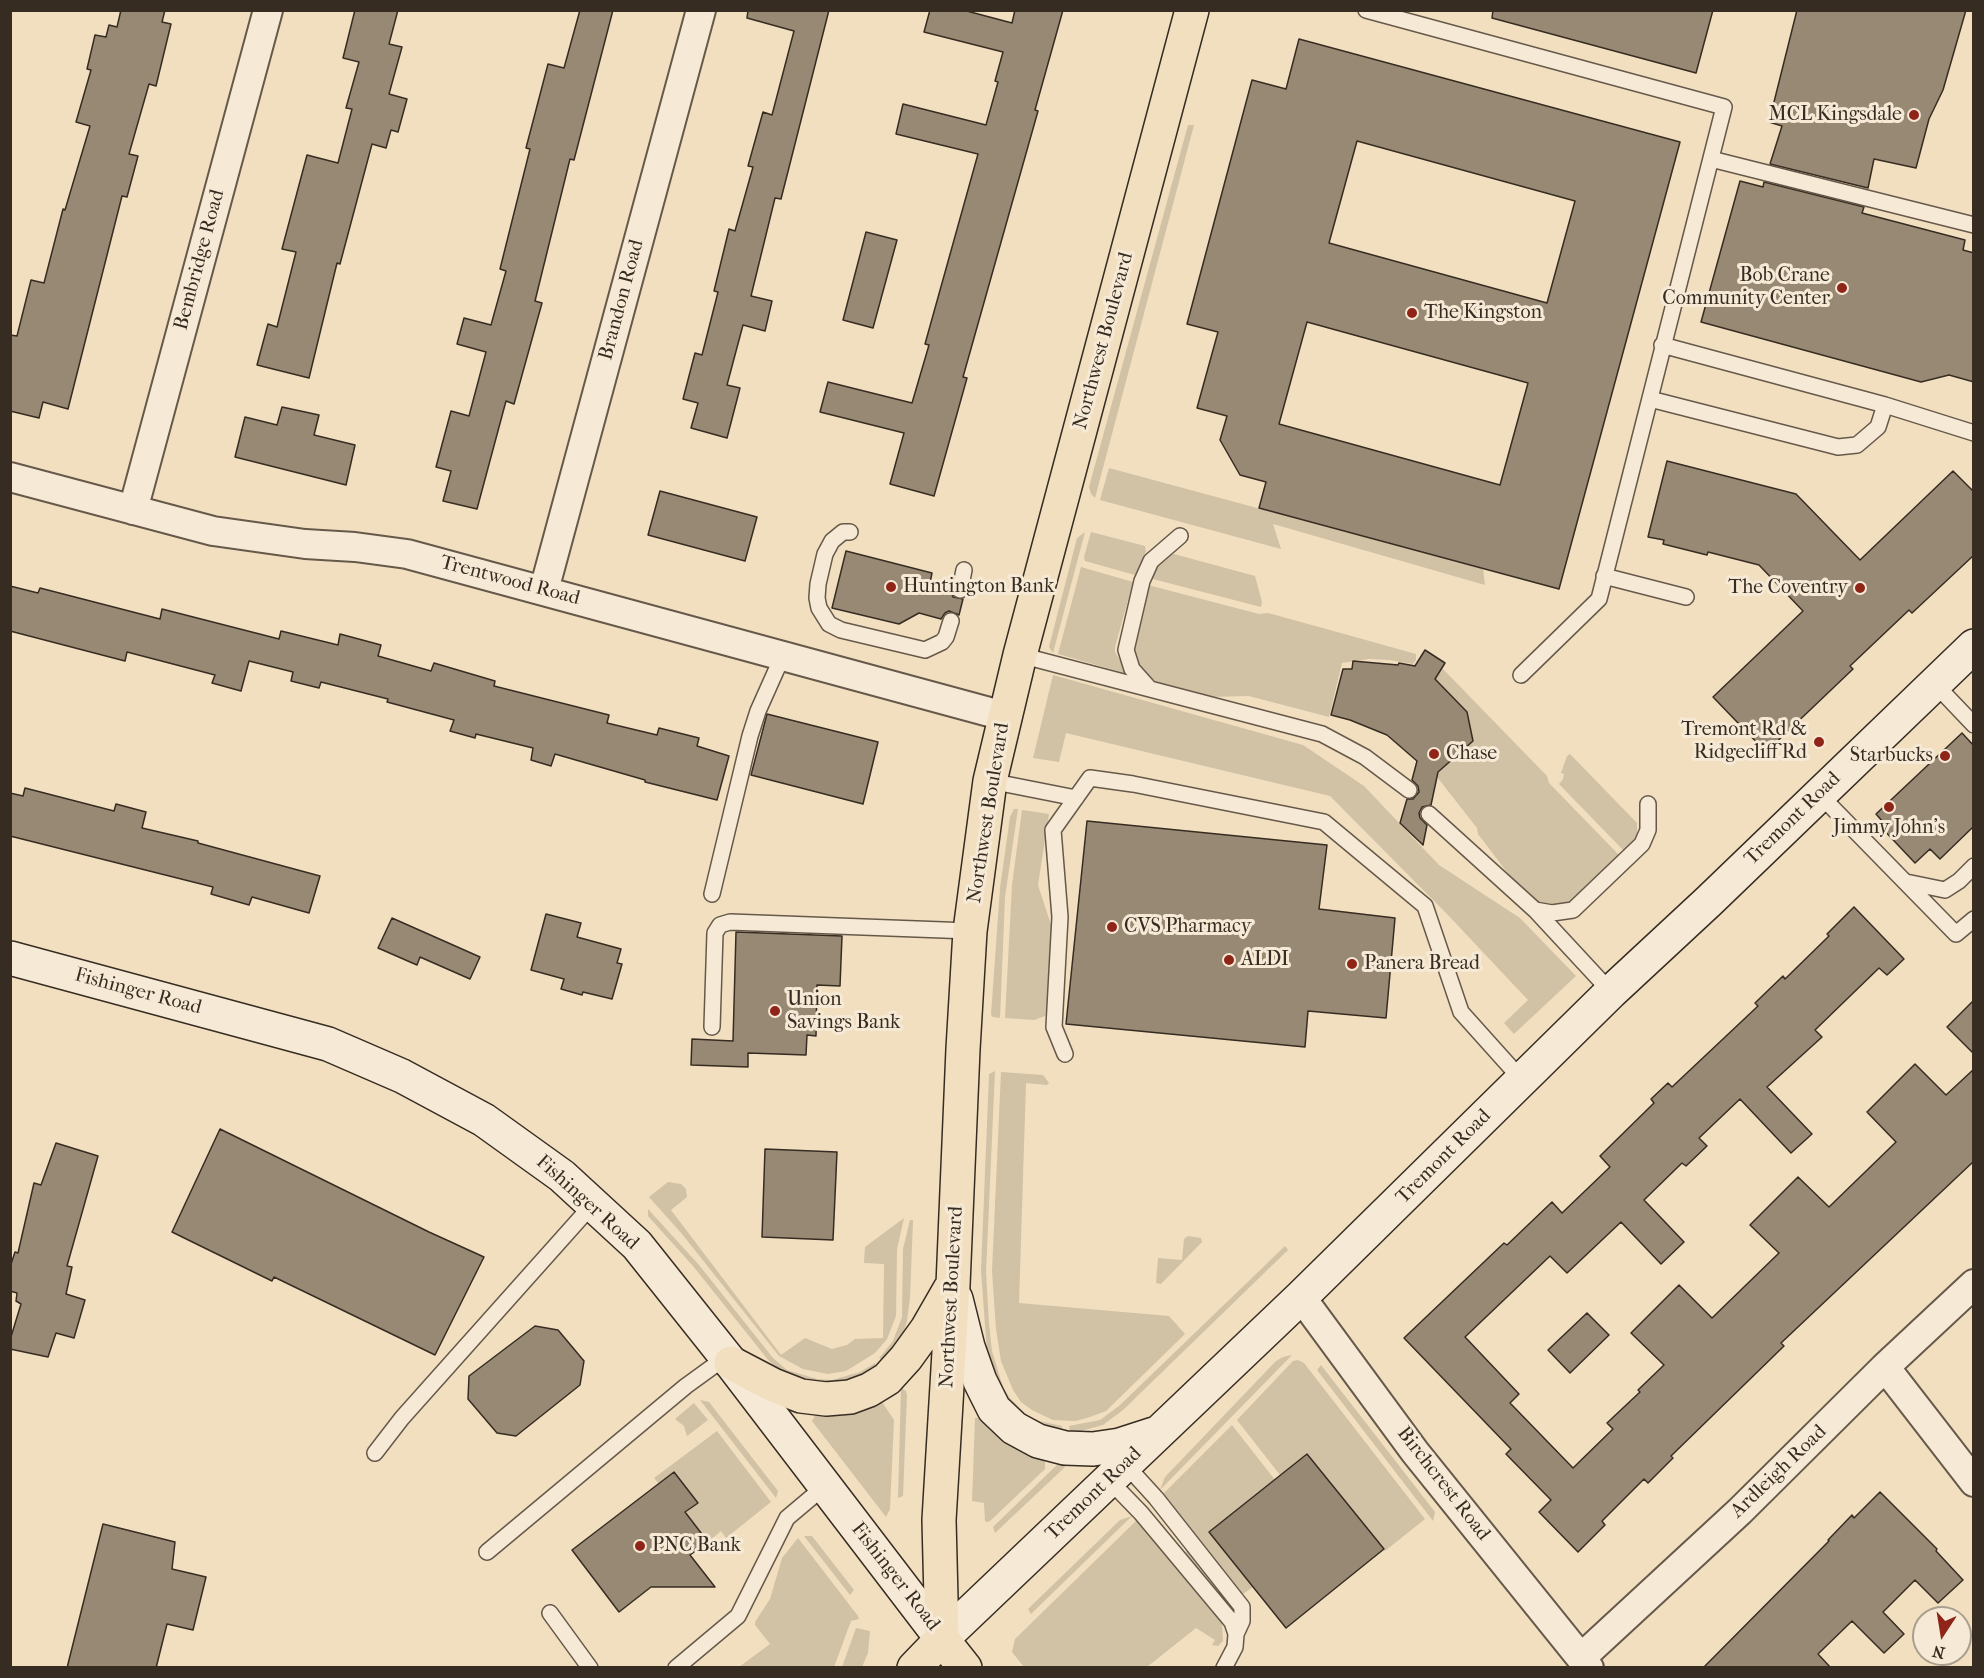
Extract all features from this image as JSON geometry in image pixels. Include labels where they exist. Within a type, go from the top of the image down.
[{"type":"main road","name":"Northwest Boulevard","points":[[942,1639],[939,1520],[953,1285],[962,1060],[970,931],[990,781],[1004,716],[1192,10]]},
{"type":"main road","name":"Tremont Road","points":[[914,1668],[1301,1297],[1611,992],[1974,646]]},
{"type":"main road","name":"Fishinger Road","points":[[10,958],[328,1044],[402,1076],[484,1120],[562,1176],[637,1245],[965,1668]]},
{"type":"main road","points":[[728,1360],[773,1385],[801,1396],[826,1399],[850,1397],[869,1390],[887,1379],[927,1329],[953,1285]]},
{"type":"main road","points":[[953,1285],[968,1347],[980,1381],[994,1409],[1014,1428],[1038,1441],[1065,1448],[1093,1449],[1120,1445],[1158,1433]]},
{"type":"street","name":"Bembridge Road","points":[[133,510],[268,10]]},
{"type":"street","name":"Brandon Road","points":[[544,590],[700,10]]},
{"type":"street","name":"Trentwood Road","points":[[10,477],[213,531],[305,544],[355,547],[407,554],[1004,716]]},
{"type":"street","name":"Ardleigh Road","points":[[1585,1663],[1885,1367],[1974,1284]]},
{"type":"street","name":"Birchcrest Road","points":[[1301,1297],[1415,1452],[1585,1663]]},
{"type":"street","points":[[1885,1367],[1974,1482]]},
{"type":"lane","points":[[1366,10],[1724,108],[1599,599],[1521,675]]},
{"type":"lane","points":[[1711,159],[1974,225]]},
{"type":"lane","points":[[1662,345],[1885,405],[1974,433]]},
{"type":"lane","points":[[1650,399],[1838,447],[1857,445],[1878,428],[1885,405]]},
{"type":"lane","points":[[850,532],[843,532],[832,541],[825,554],[818,584],[819,608],[830,624],[841,630],[925,651],[942,642],[951,621]]},
{"type":"lane","points":[[1150,689],[1132,669],[1126,650],[1142,581],[1151,561],[1180,536]]},
{"type":"lane","points":[[960,590],[964,570]]},
{"type":"lane","points":[[1604,576],[1686,597]]},
{"type":"lane","points":[[712,894],[750,736],[758,711],[783,655]]},
{"type":"lane","points":[[1020,655],[1322,734],[1365,757],[1409,790]]},
{"type":"lane","points":[[1934,683],[1974,725]]},
{"type":"lane","points":[[1065,1054],[1054,1027],[1060,916],[1053,830],[1090,778],[1133,784],[1324,822],[1425,906],[1461,1012],[1522,1080]]},
{"type":"lane","points":[[990,781],[1076,798]]},
{"type":"lane","points":[[1819,794],[1956,934],[1974,919]]},
{"type":"lane","points":[[1535,910],[1552,914],[1573,910],[1642,844],[1648,830],[1648,804]]},
{"type":"lane","points":[[1429,814],[1535,910],[1611,992]]},
{"type":"lane","points":[[1906,882],[1945,890],[1974,866]]},
{"type":"lane","points":[[712,1027],[715,933],[720,925],[730,922],[970,931]]},
{"type":"lane","points":[[375,1453],[402,1419],[593,1204]]},
{"type":"lane","points":[[487,1551],[686,1386],[728,1360]]},
{"type":"lane","points":[[1117,1472],[1141,1513],[1232,1622],[1236,1634]]},
{"type":"lane","points":[[1117,1472],[1156,1498],[1242,1607],[1242,1621],[1236,1634],[1235,1647],[1224,1668]]},
{"type":"lane","points":[[676,1668],[738,1616],[787,1518],[825,1486]]},
{"type":"lane","points":[[550,1613],[590,1668]]},
{"type":"shaded area","points":[[1188,125],[1194,125],[1095,498],[1089,487]]},
{"type":"shaded area","points":[[1109,468],[1483,569],[1485,585],[1273,524],[1281,549],[1100,500]]},
{"type":"shaded area","points":[[1085,532],[1053,653],[1049,647],[1077,538]]},
{"type":"shaded area","points":[[1091,532],[1145,546],[1146,552],[1135,575],[1085,561]]},
{"type":"shaded area","points":[[1174,554],[1255,576],[1262,602],[1261,607],[1149,578],[1154,566],[1166,556]]},
{"type":"shaded area","points":[[1081,567],[1133,582],[1115,647],[1115,652],[1128,674],[1058,654]]},
{"type":"shaded area","points":[[1148,585],[1259,614],[1268,613],[1416,654],[1416,660],[1413,664],[1369,659],[1342,663],[1329,717],[1249,696],[1206,697],[1153,682],[1140,673],[1132,651]]},
{"type":"shaded area","points":[[1442,668],[1547,776],[1549,783],[1620,856],[1571,902],[1562,907],[1536,905],[1519,888],[1478,834],[1477,828],[1437,777],[1439,771],[1473,740],[1467,712],[1435,679]]},
{"type":"shaded area","points":[[1053,675],[1303,745],[1364,786],[1439,865],[1520,918],[1576,976],[1514,1034],[1504,1023],[1528,1000],[1330,796],[1066,733],[1059,762],[1033,758]]},
{"type":"shaded area","points":[[1570,754],[1637,823],[1637,835],[1624,851],[1559,784],[1563,779],[1564,774],[1561,773],[1567,756]]},
{"type":"shaded area","points":[[1014,809],[1018,809],[1005,897],[1000,1018],[991,1015],[1000,888],[1010,817]]},
{"type":"shaded area","points":[[1022,810],[1049,814],[1038,885],[1055,937],[1048,1010],[1045,1016],[1034,1020],[1005,1018],[1012,885]]},
{"type":"shaded area","points":[[995,1071],[986,1272],[992,1351],[1003,1387],[1010,1398],[1027,1415],[1039,1421],[1062,1426],[1061,1432],[1048,1430],[1014,1411],[993,1375],[987,1351],[981,1271],[989,1074]]},
{"type":"shaded area","points":[[1001,1072],[1043,1075],[1049,1083],[1047,1085],[1026,1083],[1019,1303],[1169,1316],[1185,1334],[1106,1411],[1075,1421],[1053,1420],[1021,1402],[1013,1390],[1001,1361],[992,1271]]},
{"type":"shaded area","points":[[668,1182],[681,1184],[686,1189],[687,1197],[671,1210],[781,1355],[805,1338],[832,1349],[847,1345],[855,1339],[883,1338],[884,1264],[864,1263],[865,1247],[904,1218],[897,1249],[896,1316],[887,1339],[875,1353],[846,1371],[828,1374],[803,1369],[779,1356],[682,1234],[649,1197]]},
{"type":"shaded area","points":[[648,1209],[699,1265],[773,1358],[787,1370],[817,1379],[832,1380],[860,1372],[875,1363],[877,1370],[853,1381],[812,1384],[783,1373],[769,1361],[693,1266],[648,1216]]},
{"type":"shaded area","points":[[910,1220],[913,1220],[907,1321],[902,1338],[885,1362],[879,1358],[893,1341],[902,1317],[903,1249]]},
{"type":"shaded area","points":[[1188,1236],[1201,1238],[1202,1242],[1161,1284],[1156,1283],[1158,1258],[1182,1260],[1184,1239]]},
{"type":"shaded area","points":[[1285,1246],[1288,1250],[1123,1410],[1103,1425],[1070,1432],[1069,1426],[1100,1420],[1119,1406]]},
{"type":"shaded area","points":[[1292,1355],[1160,1490],[1165,1477],[1276,1361]]},
{"type":"shaded area","points":[[1298,1360],[1304,1363],[1425,1519],[1385,1551],[1307,1454],[1280,1475],[1237,1420],[1293,1361]]},
{"type":"shaded area","points":[[1321,1365],[1435,1512],[1433,1521],[1317,1370]]},
{"type":"shaded area","points":[[901,1388],[906,1391],[907,1395],[903,1496],[898,1498]]},
{"type":"shaded area","points":[[880,1399],[894,1420],[890,1509],[886,1517],[812,1421],[816,1414]]},
{"type":"shaded area","points":[[700,1400],[709,1402],[778,1491],[776,1498]]},
{"type":"shaded area","points":[[694,1403],[708,1420],[687,1436],[684,1426],[675,1419]]},
{"type":"shaded area","points":[[983,1417],[1045,1457],[1045,1469],[987,1522],[985,1521],[984,1503],[972,1501],[975,1418]]},
{"type":"shaded area","points":[[1232,1425],[1275,1480],[1209,1532],[1253,1587],[1240,1596],[1165,1500],[1167,1498],[1163,1494]]},
{"type":"shaded area","points":[[717,1431],[771,1502],[726,1538],[721,1531],[708,1542],[654,1478]]},
{"type":"shaded area","points":[[1062,1460],[1066,1464],[1065,1467],[995,1533],[993,1527]]},
{"type":"shaded area","points":[[1132,1516],[1031,1614],[1028,1609],[1120,1520]]},
{"type":"shaded area","points":[[1137,1520],[1222,1622],[1223,1641],[1218,1646],[1212,1645],[1215,1640],[1196,1628],[1147,1667],[1024,1667],[1012,1652],[1015,1639]]},
{"type":"shaded area","points":[[804,1536],[812,1536],[854,1590],[850,1595]]},
{"type":"shaded area","points":[[798,1538],[859,1619],[851,1621],[834,1667],[739,1667],[770,1644],[755,1622],[770,1599],[782,1558]]},
{"type":"shaded area","points":[[1188,1550],[1231,1605],[1227,1608],[1184,1553]]},
{"type":"shaded area","points":[[856,1628],[870,1631],[868,1653],[862,1667],[842,1667]]},
{"type":"building","points":[[121,10],[165,10],[162,22],[171,24],[156,86],[149,84],[129,154],[138,156],[127,197],[122,196],[68,409],[43,402],[39,418],[10,411],[10,335],[17,336],[31,280],[44,283],[63,209],[65,210],[90,126],[76,122],[91,70],[87,69],[95,35],[106,37],[109,25],[117,27]]},
{"type":"building","points":[[355,10],[398,10],[389,44],[402,47],[389,94],[407,99],[398,132],[391,130],[386,148],[372,144],[340,264],[337,263],[309,378],[257,365],[268,324],[277,327],[296,252],[282,249],[307,155],[338,163],[352,109],[346,108],[359,62],[343,58]]},
{"type":"building","points":[[580,10],[613,10],[574,160],[570,159],[535,301],[542,303],[514,404],[506,401],[477,509],[443,501],[451,471],[436,467],[451,411],[469,416],[486,352],[457,344],[464,318],[491,325],[506,271],[500,269],[530,149],[526,148],[548,64],[564,68]]},
{"type":"building","points":[[748,10],[829,10],[781,199],[775,198],[751,296],[772,301],[765,331],[743,325],[727,385],[740,388],[727,438],[691,428],[698,403],[683,399],[695,353],[702,355],[718,292],[714,291],[729,229],[735,231],[753,167],[748,166],[763,112],[772,115],[794,31],[747,18]]},
{"type":"building","points":[[930,10],[963,10],[1012,23],[1015,10],[1063,10],[1035,110],[1038,111],[963,377],[967,378],[934,496],[890,484],[904,433],[820,412],[828,382],[912,403],[929,345],[925,344],[978,154],[896,134],[903,104],[986,125],[998,82],[995,81],[1003,52],[924,32]]},
{"type":"building","points":[[1493,10],[1713,10],[1696,73],[1492,18]]},
{"type":"building","points":[[1797,10],[1966,10],[1943,90],[1929,119],[1916,168],[1874,159],[1868,188],[1770,164],[1782,126],[1769,122]]},
{"type":"building","name":"The Kingston","points":[[1299,39],[1680,142],[1559,589],[1259,508],[1266,482],[1240,475],[1220,440],[1227,416],[1197,408],[1218,332],[1187,324],[1252,80],[1286,89]],"holes":[[[1357,141],[1575,201],[1547,303],[1329,243]],[[1307,322],[1528,383],[1500,485],[1279,424]]]},
{"type":"building","name":"Bob Crane Community Center","points":[[1740,181],[1763,187],[1764,182],[1864,207],[1862,213],[1965,240],[1963,250],[1974,253],[1974,382],[1949,375],[1921,382],[1701,322]]},
{"type":"building","points":[[866,232],[897,240],[873,328],[843,320]]},
{"type":"building","points":[[282,407],[319,415],[314,435],[355,445],[346,485],[235,457],[245,417],[277,425]]},
{"type":"building","name":"The Coventry","points":[[1667,461],[1796,494],[1860,560],[1953,471],[1974,492],[1974,555],[1912,613],[1909,610],[1850,666],[1853,669],[1766,752],[1713,697],[1803,611],[1759,565],[1708,552],[1707,555],[1663,544],[1664,540],[1648,537]]},
{"type":"building","points":[[660,491],[757,517],[745,561],[648,535]]},
{"type":"building","name":"Huntington Bank","points":[[846,551],[932,573],[930,583],[950,588],[953,597],[963,599],[959,615],[949,611],[941,619],[919,613],[899,624],[832,608]]},
{"type":"building","points":[[10,586],[38,593],[40,588],[160,619],[162,609],[279,639],[281,631],[338,645],[340,634],[381,645],[378,656],[431,671],[434,663],[495,681],[494,686],[609,715],[607,723],[657,735],[659,728],[699,738],[697,746],[729,756],[717,800],[645,782],[645,780],[555,754],[551,766],[531,760],[533,748],[476,734],[475,738],[450,731],[454,720],[387,702],[388,699],[321,682],[319,688],[291,681],[293,672],[249,661],[241,691],[212,683],[215,675],[127,652],[125,661],[10,631]]},
{"type":"building","name":"Chase","points":[[1425,650],[1445,663],[1435,679],[1467,712],[1473,741],[1438,772],[1431,805],[1422,807],[1419,813],[1420,818],[1427,825],[1423,845],[1400,823],[1407,799],[1413,799],[1419,792],[1418,786],[1412,780],[1417,761],[1387,735],[1331,715],[1343,669],[1352,669],[1353,661],[1415,666]]},
{"type":"building","points":[[767,714],[878,742],[863,804],[751,775]]},
{"type":"building","points":[[1962,733],[1974,746],[1974,826],[1940,859],[1930,849],[1915,863],[1880,826],[1883,822],[1876,814]]},
{"type":"building","points":[[25,788],[114,811],[116,804],[146,812],[142,828],[198,841],[198,843],[320,876],[309,913],[252,897],[249,905],[211,894],[213,887],[10,836],[10,793],[23,796]]},
{"type":"building","name":"ALDI","points":[[1087,821],[1327,845],[1319,909],[1395,918],[1386,1018],[1308,1011],[1305,1047],[1066,1024]]},
{"type":"building","points":[[1854,907],[1904,959],[1887,975],[1879,968],[1815,1030],[1822,1037],[1767,1087],[1812,1134],[1791,1153],[1740,1099],[1699,1138],[1707,1146],[1686,1166],[1682,1163],[1644,1200],[1684,1242],[1661,1264],[1621,1222],[1567,1273],[1550,1256],[1465,1337],[1519,1394],[1510,1403],[1573,1468],[1613,1429],[1607,1423],[1640,1392],[1638,1390],[1664,1365],[1631,1333],[1679,1285],[1712,1318],[1779,1253],[1750,1225],[1798,1177],[1829,1207],[1896,1142],[1867,1112],[1915,1064],[1946,1095],[1974,1069],[1974,1161],[1781,1343],[1784,1346],[1671,1456],[1673,1458],[1648,1483],[1644,1479],[1602,1521],[1605,1525],[1578,1552],[1539,1512],[1551,1500],[1506,1454],[1511,1449],[1404,1338],[1504,1243],[1507,1245],[1552,1202],[1562,1213],[1610,1167],[1600,1156],[1654,1103],[1651,1099],[1668,1083],[1672,1087],[1758,1006],[1755,1003],[1783,976],[1785,979],[1829,936],[1827,934]]},
{"type":"building","points":[[546,914],[581,923],[577,937],[621,949],[617,963],[622,964],[612,999],[583,992],[582,995],[561,989],[564,979],[531,970]]},
{"type":"building","points":[[392,918],[480,957],[470,979],[420,957],[417,965],[378,948]]},
{"type":"building","name":"Union Savings Bank","points":[[736,932],[842,936],[840,986],[817,985],[816,1036],[807,1035],[806,1055],[748,1053],[748,1067],[691,1065],[692,1039],[733,1041]]},
{"type":"building","points":[[1974,1000],[1974,1054],[1947,1027]]},
{"type":"building","points":[[220,1129],[484,1257],[435,1355],[274,1277],[272,1281],[172,1232]]},
{"type":"building","points":[[56,1143],[98,1156],[67,1266],[72,1267],[66,1294],[85,1300],[74,1338],[56,1333],[48,1357],[10,1349],[10,1340],[21,1304],[16,1301],[17,1293],[10,1291],[10,1267],[15,1252],[18,1253],[34,1183],[41,1185]]},
{"type":"building","points":[[765,1149],[837,1152],[833,1240],[762,1237]]},
{"type":"building","points":[[1587,1313],[1609,1335],[1570,1373],[1548,1350]]},
{"type":"building","points":[[535,1326],[558,1330],[584,1361],[580,1385],[516,1436],[497,1433],[468,1399],[469,1376]]},
{"type":"building","points":[[1307,1454],[1384,1549],[1286,1628],[1209,1532]]},
{"type":"building","name":"PNC Bank","points":[[674,1472],[698,1503],[685,1512],[708,1542],[690,1555],[715,1587],[651,1587],[619,1612],[572,1550]]},
{"type":"building","points":[[1880,1492],[1937,1549],[1936,1551],[1963,1580],[1938,1603],[1915,1580],[1883,1612],[1904,1634],[1884,1653],[1852,1621],[1818,1654],[1831,1668],[1703,1668],[1852,1515],[1854,1518]]},
{"type":"building","points":[[103,1524],[175,1542],[172,1569],[206,1577],[193,1630],[167,1624],[156,1668],[67,1668]]},
{"type":"place","name":"MCL Kingsdale","points":[[1914,115]]},
{"type":"place","name":"Bob Crane Community Center","points":[[1842,288]]},
{"type":"place","name":"The Kingston","points":[[1412,313]]},
{"type":"place","name":"Huntington Bank","points":[[891,587]]},
{"type":"place","name":"The Coventry","points":[[1860,588]]},
{"type":"place","name":"Tremont Rd & Ridgecliff Rd","points":[[1819,742]]},
{"type":"place","name":"Chase","points":[[1434,754]]},
{"type":"place","name":"Starbucks","points":[[1945,756]]},
{"type":"place","name":"Jimmy John's","points":[[1889,807]]},
{"type":"place","name":"CVS Pharmacy","points":[[1112,927]]},
{"type":"place","name":"ALDI","points":[[1229,960]]},
{"type":"place","name":"Panera Bread","points":[[1352,964]]},
{"type":"place","name":"Union Savings Bank","points":[[775,1011]]},
{"type":"place","name":"PNC Bank","points":[[640,1546]]}]
